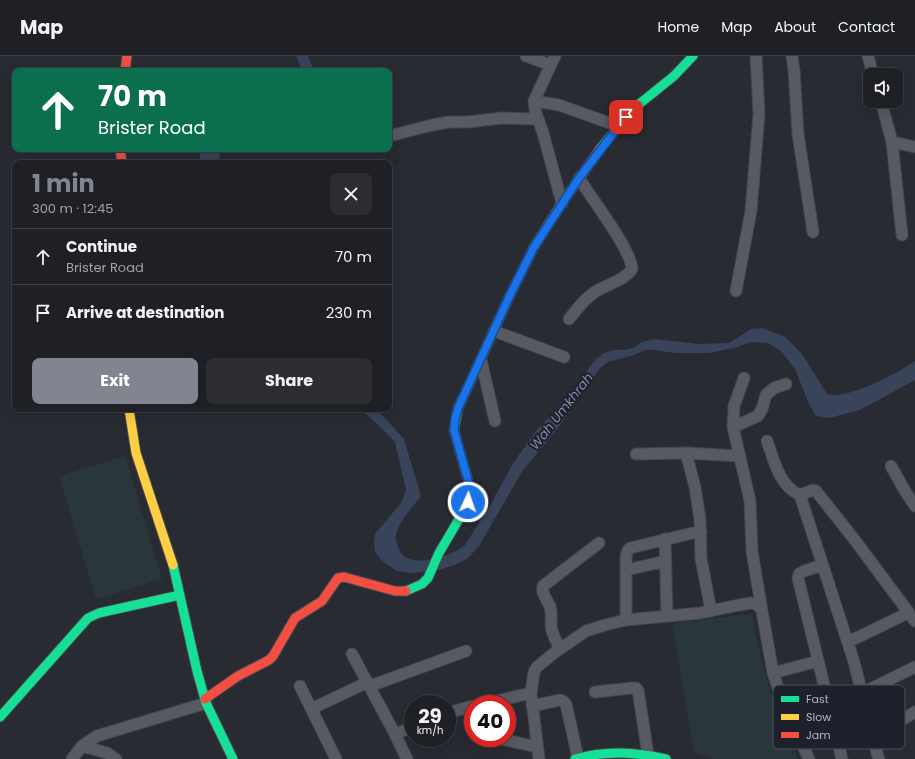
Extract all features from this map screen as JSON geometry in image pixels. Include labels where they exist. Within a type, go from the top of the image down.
[{"type":"street","points":[[125,68],[127,56]]},
{"type":"street","points":[[526,56],[552,61],[534,101],[562,203]]},
{"type":"street","points":[[72,759],[82,746],[97,736],[205,701],[238,676],[269,660],[278,650],[295,618],[322,601],[338,578],[344,577],[395,591],[407,591],[422,584],[428,578],[439,553],[468,502],[469,484],[454,430],[458,408],[534,247],[579,178],[618,126],[633,109],[674,76],[692,56]]},
{"type":"street","points":[[736,291],[752,211],[758,114],[756,56]]},
{"type":"street","points":[[792,56],[798,134],[813,232]]},
{"type":"street","points":[[868,56],[871,68]]},
{"type":"street","points":[[534,101],[559,105],[618,126]]},
{"type":"street","points":[[882,108],[892,142],[902,235]]},
{"type":"street","points":[[392,135],[449,122],[467,122],[502,118],[538,119]]},
{"type":"street","points":[[892,142],[915,147]]},
{"type":"street","points":[[569,319],[583,301],[596,291],[625,276],[632,269],[632,262],[621,242],[579,178]]},
{"type":"street","points":[[494,330],[564,357]]},
{"type":"street","points":[[481,360],[495,421]]},
{"type":"street","points":[[744,378],[734,406],[733,427],[750,501],[752,551],[773,673],[777,685]]},
{"type":"street","points":[[733,427],[758,416],[762,409],[766,395],[774,388],[786,384]]},
{"type":"street","points":[[129,412],[136,453],[172,558],[205,701],[233,759]]},
{"type":"street","points":[[767,440],[782,479],[800,495],[848,642],[860,685]]},
{"type":"street","points":[[636,454],[686,453],[740,456]]},
{"type":"street","points":[[686,453],[695,487],[701,531],[701,558],[711,611]]},
{"type":"street","points":[[892,466],[905,492],[915,506]]},
{"type":"street","points":[[800,495],[813,490],[819,495],[912,617],[848,642]]},
{"type":"street","points":[[626,620],[626,558],[627,552],[630,548],[701,531]]},
{"type":"street","points":[[665,540],[667,616]]},
{"type":"street","points":[[560,649],[551,626],[552,614],[543,593],[543,586],[599,543]]},
{"type":"street","points":[[626,570],[666,561]]},
{"type":"street","points":[[823,565],[804,571],[799,574],[798,578],[824,685]]},
{"type":"street","points":[[0,717],[88,618],[98,613],[180,595]]},
{"type":"street","points":[[539,759],[532,706],[532,682],[534,672],[537,667],[586,631],[626,620],[688,615],[739,605],[751,604],[759,606],[762,611]]},
{"type":"street","points":[[311,709],[369,684],[466,651]]},
{"type":"street","points":[[352,654],[407,759]]},
{"type":"street","points":[[773,673],[818,661]]},
{"type":"street","points":[[878,685],[915,667]]},
{"type":"street","points":[[300,686],[336,759]]},
{"type":"street","points":[[595,692],[636,688],[639,694],[648,755]]},
{"type":"street","points":[[516,697],[532,693]]},
{"type":"street","points":[[532,706],[560,700],[566,704],[576,758],[598,753],[619,751],[666,759]]},
{"type":"street","points":[[905,718],[915,712]]},
{"type":"street","points":[[395,734],[404,730]]},
{"type":"street","points":[[516,742],[537,747]]},
{"type":"street","points":[[82,746],[107,754],[116,759]]},
{"type":"street","points":[[804,749],[809,759]]},
{"type":"street","points":[[840,749],[842,759]]},
{"type":"shaded area","points":[[125,456],[162,579],[96,599],[59,476]]},
{"type":"shaded area","points":[[752,614],[764,670],[773,700],[773,749],[793,749],[798,759],[714,759],[694,752],[672,623]]},
{"type":"water","points":[[296,56],[308,56],[313,68],[301,68]]},
{"type":"water","points":[[200,152],[220,152],[219,160],[200,160]]},
{"type":"water","name":"Wah Umkhrah","points":[[763,328],[785,337],[802,354],[827,394],[845,394],[866,387],[888,377],[915,361],[915,380],[860,410],[829,418],[816,416],[809,404],[795,369],[781,351],[768,343],[751,342],[734,348],[709,353],[674,353],[645,350],[634,355],[608,362],[599,369],[555,432],[523,470],[479,546],[468,558],[455,565],[438,570],[412,573],[397,571],[381,560],[375,552],[375,534],[401,503],[406,490],[395,442],[363,412],[378,412],[404,439],[421,496],[400,524],[396,535],[396,540],[402,555],[409,559],[419,561],[429,560],[450,554],[465,545],[491,504],[512,465],[536,431],[569,396],[595,360],[604,353],[633,348],[642,342],[654,339],[699,344],[729,343],[751,329]]},
{"type":"traffic: fast","points":[[600,149],[633,109],[674,76],[693,56]]},
{"type":"traffic: fast","points":[[406,591],[422,584],[428,578],[439,553],[467,502],[469,484],[454,430],[458,408],[467,389]]},
{"type":"traffic: fast","points":[[173,565],[197,671],[206,703],[233,759]]},
{"type":"traffic: fast","points":[[0,717],[88,618],[99,613],[180,595]]},
{"type":"traffic: fast","points":[[575,759],[609,753],[643,755],[666,759]]},
{"type":"traffic: slow","points":[[129,412],[136,453],[173,565]]},
{"type":"traffic: jam","points":[[125,68],[127,56]]},
{"type":"traffic: jam","points":[[467,389],[534,247],[562,203],[600,149]]},
{"type":"traffic: jam","points":[[120,152],[122,160]]},
{"type":"traffic: jam","points":[[205,699],[238,676],[269,660],[273,656],[295,618],[322,601],[338,578],[344,577],[395,591],[406,591]]},
{"type":"route","points":[[468,502],[469,484],[454,430],[458,408],[534,247],[579,178],[626,117]]}]
